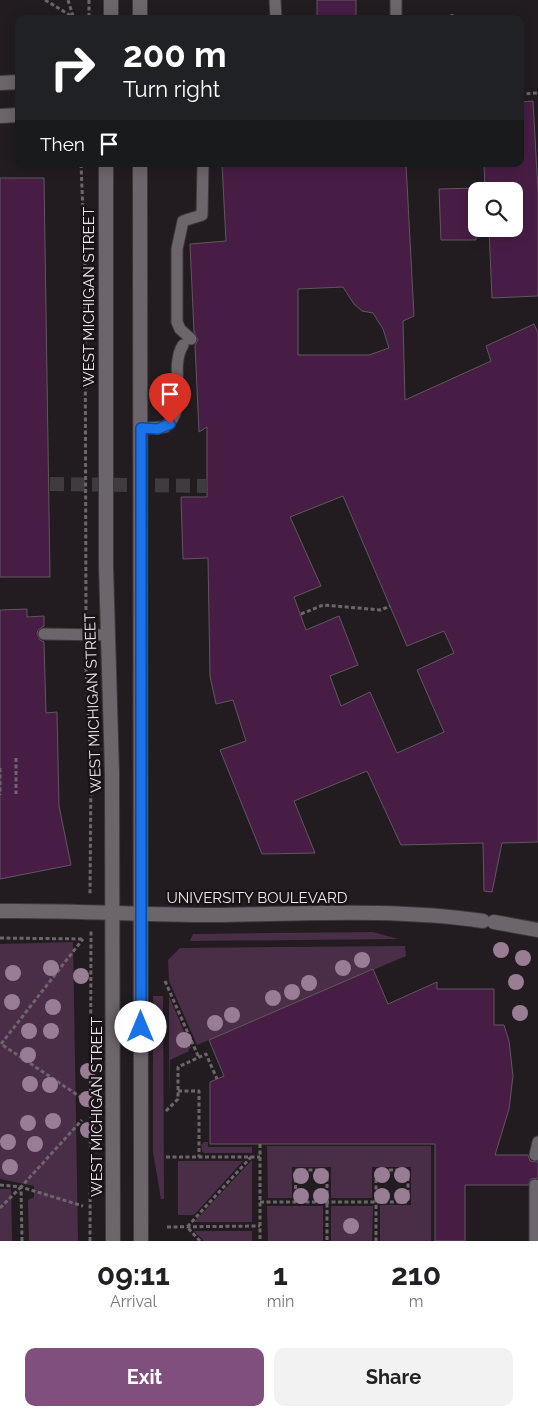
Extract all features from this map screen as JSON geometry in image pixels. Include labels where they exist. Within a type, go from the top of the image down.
[{"type":"main road","points":[[111,0],[111,15]]},
{"type":"main road","points":[[140,0],[140,15]]},
{"type":"main road","points":[[0,82],[15,82]]},
{"type":"main road","points":[[0,116],[15,115]]},
{"type":"main road","name":"WEST MICHIGAN STREET","points":[[106,167],[108,635],[112,773],[113,1241]]},
{"type":"main road","points":[[140,167],[142,1241]]},
{"type":"main road","name":"UNIVERSITY BOULEVARD","points":[[0,911],[186,915],[414,915],[489,922],[538,930]]},
{"type":"lane","points":[[275,0],[276,15]]},
{"type":"lane","points":[[396,0],[396,15]]},
{"type":"lane","points":[[141,428],[165,427],[173,419],[176,408],[178,353],[187,342],[178,322],[177,249],[183,221],[202,215],[203,167]]},
{"type":"lane","points":[[44,634],[108,635]]},
{"type":"lane","points":[[535,1155],[538,1142]]},
{"type":"lane","points":[[535,1185],[535,1241]]},
{"type":"path","points":[[45,0],[69,15]]},
{"type":"path","points":[[68,0],[73,15]]},
{"type":"path","points":[[89,0],[89,15]]},
{"type":"path","points":[[524,94],[538,93]]},
{"type":"path","points":[[81,167],[84,260],[86,611]]},
{"type":"path","points":[[300,614],[323,605],[381,610],[390,606]]},
{"type":"path","points":[[85,656],[91,771],[90,889]]},
{"type":"path","points":[[16,758],[16,794]]},
{"type":"path","points":[[0,768],[0,795]]},
{"type":"path","points":[[90,1241],[91,933]]},
{"type":"path","points":[[0,938],[83,938],[1,1043],[82,1098]]},
{"type":"path","points":[[166,981],[199,1058]]},
{"type":"path","points":[[166,1111],[178,1099],[178,1067],[206,1054],[217,1079]]},
{"type":"path","points":[[178,1091],[198,1091],[199,1157]]},
{"type":"path","points":[[0,1208],[82,1120]]},
{"type":"path","points":[[260,1144],[260,1241]]},
{"type":"path","points":[[166,1157],[260,1157]]},
{"type":"path","points":[[187,1227],[251,1158]]},
{"type":"path","points":[[296,1202],[296,1170],[327,1170],[327,1241]]},
{"type":"path","points":[[260,1202],[296,1202],[327,1202],[376,1202],[408,1202],[408,1170],[376,1170],[376,1202],[376,1241]]},
{"type":"path","points":[[0,1185],[21,1187],[83,1206]]},
{"type":"path","points":[[21,1187],[22,1241]]},
{"type":"path","points":[[166,1226],[260,1226]]},
{"type":"path","points":[[187,1227],[200,1241]]},
{"type":"shaded area","points":[[373,932],[398,939],[190,941],[193,934]]},
{"type":"shaded area","points":[[73,942],[78,1241],[29,1241],[28,1200],[34,1197],[34,1186],[0,1179],[0,944]]},
{"type":"shaded area","points":[[405,946],[406,956],[197,1045],[169,981],[168,960],[180,948]]},
{"type":"shaded area","points":[[153,996],[163,996],[164,1199],[161,1199],[153,1152]]},
{"type":"shaded area","points":[[169,996],[191,1048],[188,1049],[189,1051],[170,1060],[169,1098]]},
{"type":"shaded area","points":[[204,1142],[208,1142],[208,1147],[252,1147],[252,1153],[204,1153],[201,1145]]},
{"type":"shaded area","points":[[267,1146],[431,1146],[431,1241],[380,1241],[380,1205],[411,1205],[411,1167],[372,1167],[372,1198],[331,1198],[331,1167],[292,1167],[292,1198],[268,1198]]},
{"type":"shaded area","points":[[252,1160],[252,1222],[194,1222]]},
{"type":"shaded area","points":[[178,1161],[243,1161],[194,1215],[178,1215]]},
{"type":"shaded area","points":[[0,1189],[11,1189],[12,1241],[0,1241]]},
{"type":"shaded area","points":[[267,1206],[323,1206],[323,1241],[268,1241]]},
{"type":"shaded area","points":[[331,1206],[373,1206],[372,1241],[331,1241]]},
{"type":"shaded area","points":[[194,1231],[252,1231],[252,1241],[204,1241]]},
{"type":"building","points":[[317,0],[356,0],[356,15],[317,15]]},
{"type":"building","points":[[533,101],[538,192],[538,296],[492,298],[489,237],[523,237],[523,182],[485,182],[484,167],[524,167],[524,102]]},
{"type":"building","points":[[222,167],[406,167],[414,316],[403,321],[405,400],[491,361],[486,346],[534,324],[538,333],[538,842],[502,843],[492,892],[484,891],[483,843],[401,845],[367,771],[294,801],[315,853],[262,854],[220,750],[246,741],[233,700],[216,704],[210,676],[208,558],[183,559],[181,497],[207,497],[207,427],[199,432],[195,345],[198,340],[194,332],[190,244],[226,241]],"holes":[[[343,287],[354,304],[362,311],[373,313],[383,329],[389,348],[369,355],[298,355],[298,289]],[[343,496],[407,646],[444,631],[454,653],[417,670],[444,732],[397,753],[370,692],[341,706],[330,676],[358,665],[339,616],[306,630],[294,597],[321,586],[290,517]]]},
{"type":"building","points":[[0,178],[44,178],[50,577],[0,577]]},
{"type":"building","points":[[468,188],[468,237],[476,237],[476,240],[441,240],[439,189]]},
{"type":"building","points":[[27,609],[27,617],[44,616],[44,626],[38,630],[37,634],[40,640],[44,642],[46,713],[57,712],[59,806],[71,865],[0,879],[0,610]]},
{"type":"building","points":[[373,969],[388,1004],[437,982],[437,989],[494,989],[494,1025],[504,1025],[509,1041],[513,1076],[509,1109],[495,1155],[528,1155],[530,1161],[538,1162],[538,1178],[531,1179],[528,1185],[465,1185],[465,1241],[435,1241],[435,1144],[210,1144],[210,1082],[224,1076],[209,1040]]},
{"type":"tunnel","points":[[50,484],[207,486]]},
{"type":"route","points":[[141,1027],[141,428],[158,429],[170,424]]}]
